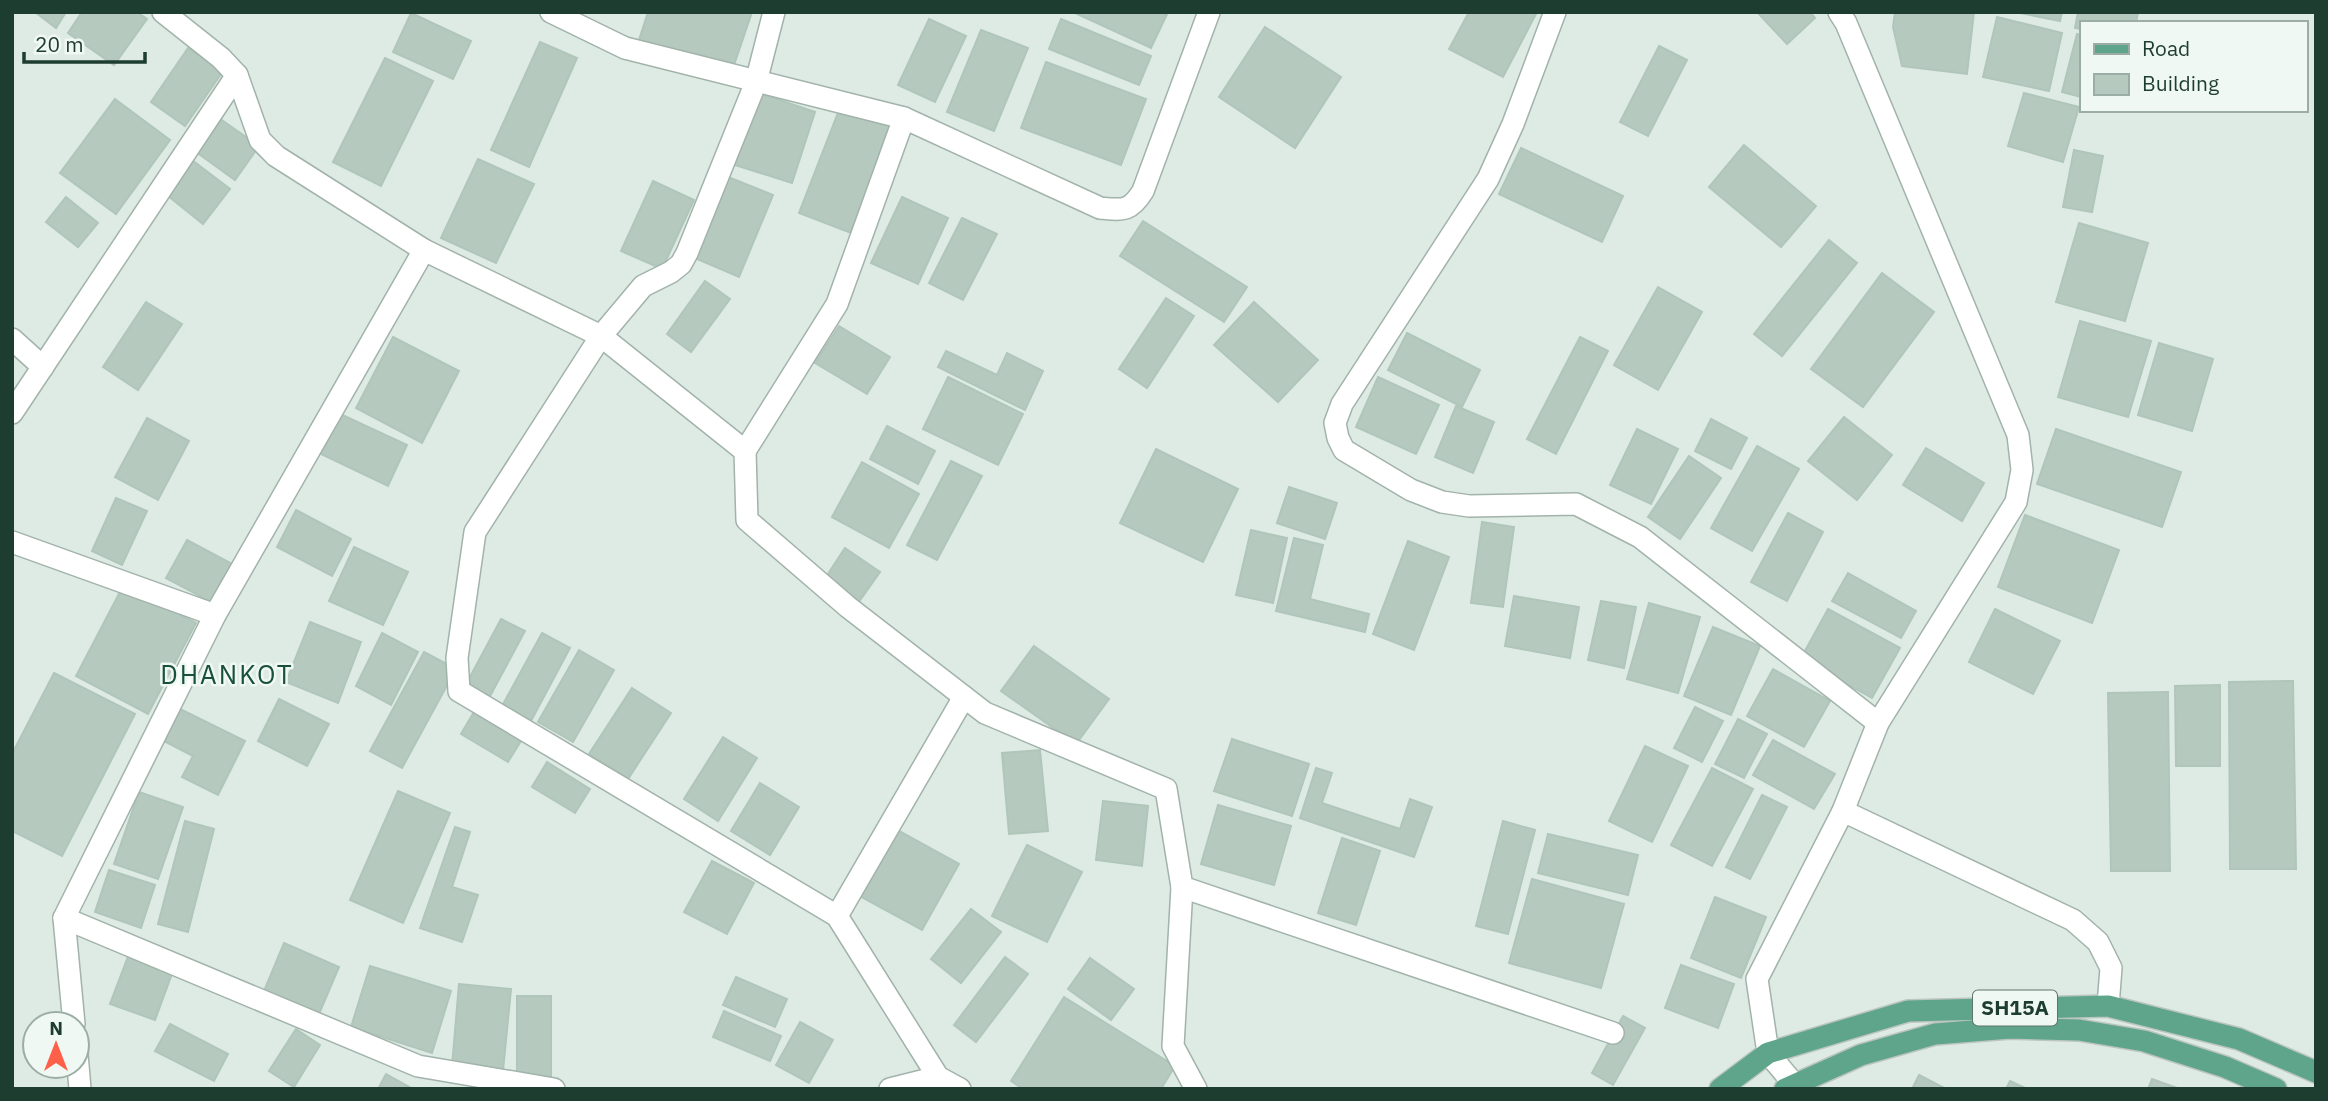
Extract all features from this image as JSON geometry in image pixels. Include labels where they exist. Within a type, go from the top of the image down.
[{"type":"main road","name":"SH15A","points":[[1720,1089],[1768,1053],[1908,1011],[2108,1006],[2239,1039],[2316,1073]]},
{"type":"main road","name":"SH15A","points":[[1789,1086],[1861,1055],[1935,1034],[2010,1028],[2079,1030],[2144,1041],[2225,1067],[2276,1089]]},
{"type":"street","points":[[163,12],[221,58],[237,75],[260,140],[276,156],[424,250],[601,336],[746,451]]},
{"type":"street","points":[[551,12],[625,48],[904,118],[1100,208],[1122,210],[1134,204],[1143,191],[1209,12]]},
{"type":"street","points":[[774,12],[755,82],[681,264],[643,286],[601,336],[475,532],[457,658],[459,691],[837,916],[938,1077],[960,1089]]},
{"type":"street","points":[[1555,12],[1513,124],[1488,179],[1342,404],[1335,423],[1338,438],[1344,450],[1411,490],[1442,502],[1469,506],[1576,505],[1640,537],[1878,723]]},
{"type":"street","points":[[1789,1086],[1768,1053],[1757,979],[1843,811],[1878,723],[2016,502],[2022,470],[2018,435],[1846,23],[1839,12]]},
{"type":"street","points":[[12,413],[237,75]]},
{"type":"street","points":[[904,118],[837,304],[746,451],[747,520],[848,607],[985,713],[1166,789],[1182,887],[1173,1046],[1196,1089]]},
{"type":"street","points":[[73,1010],[64,918],[215,615],[424,250]]},
{"type":"street","points":[[12,340],[43,367]]},
{"type":"street","points":[[12,542],[215,615]]},
{"type":"street","points":[[837,916],[964,696]]},
{"type":"street","points":[[1843,811],[2073,920],[2098,942],[2110,968],[2108,1006]]},
{"type":"street","points":[[1182,887],[1613,1033]]},
{"type":"street","points":[[64,918],[418,1066],[554,1089]]},
{"type":"street","points":[[890,1089],[938,1077]]},
{"type":"building","points":[[35,12],[66,12],[56,28]]},
{"type":"building","points":[[82,12],[137,12],[147,19],[114,65],[68,33]]},
{"type":"building","points":[[648,12],[752,12],[732,71],[639,40]]},
{"type":"building","points":[[1073,12],[1168,12],[1151,48]]},
{"type":"building","points":[[1469,12],[1537,12],[1503,77],[1449,49]]},
{"type":"building","points":[[1757,12],[1810,12],[1815,18],[1787,44]]},
{"type":"building","points":[[1895,12],[1974,12],[1967,74],[1902,66],[1893,27]]},
{"type":"building","points":[[2015,12],[2062,12],[2060,21]]},
{"type":"building","points":[[2078,12],[2138,12],[2136,21],[2080,21],[2080,29],[2075,28]]},
{"type":"building","points":[[411,13],[471,41],[453,79],[393,52]]},
{"type":"building","points":[[1997,17],[2062,33],[2049,91],[1983,77]]},
{"type":"building","points":[[929,19],[966,36],[935,102],[898,85]]},
{"type":"building","points":[[1061,19],[1151,56],[1139,85],[1049,49]]},
{"type":"building","points":[[1265,27],[1341,77],[1295,148],[1219,97]]},
{"type":"building","points":[[981,30],[1028,48],[994,131],[947,112]]},
{"type":"building","points":[[2077,34],[2080,35],[2080,97],[2062,92]]},
{"type":"building","points":[[540,42],[577,58],[529,167],[491,150]]},
{"type":"building","points":[[1659,46],[1687,60],[1648,136],[1620,122]]},
{"type":"building","points":[[188,48],[223,71],[185,126],[151,102]]},
{"type":"building","points":[[385,58],[433,81],[381,186],[333,162]]},
{"type":"building","points":[[1046,62],[1146,99],[1121,165],[1021,128]]},
{"type":"building","points":[[753,91],[815,112],[792,183],[729,163]]},
{"type":"building","points":[[2024,93],[2079,107],[2063,162],[2008,146]]},
{"type":"building","points":[[115,99],[170,140],[116,214],[60,173]]},
{"type":"building","points":[[841,105],[893,126],[851,233],[799,213]]},
{"type":"building","points":[[216,116],[259,146],[235,180],[192,149]]},
{"type":"building","points":[[1744,145],[1816,206],[1781,247],[1709,187]]},
{"type":"building","points":[[1521,148],[1623,196],[1602,242],[1499,194]]},
{"type":"building","points":[[2074,150],[2103,156],[2092,212],[2063,207]]},
{"type":"building","points":[[188,157],[230,189],[203,224],[162,191]]},
{"type":"building","points":[[478,159],[534,184],[496,263],[441,238]]},
{"type":"building","points":[[723,175],[773,195],[739,277],[690,256]]},
{"type":"building","points":[[653,181],[694,200],[662,269],[621,251]]},
{"type":"building","points":[[66,197],[98,223],[78,247],[46,222]]},
{"type":"building","points":[[902,197],[948,218],[918,284],[871,263]]},
{"type":"building","points":[[962,218],[997,234],[963,300],[929,283]]},
{"type":"building","points":[[1143,221],[1247,287],[1224,322],[1120,256]]},
{"type":"building","points":[[2079,223],[2148,243],[2125,321],[2056,302]]},
{"type":"building","points":[[1829,240],[1857,263],[1782,356],[1754,334]]},
{"type":"building","points":[[1882,273],[1934,312],[1863,407],[1811,369]]},
{"type":"building","points":[[705,281],[730,299],[691,352],[667,334]]},
{"type":"building","points":[[1658,287],[1702,312],[1658,390],[1614,365]]},
{"type":"building","points":[[1166,298],[1194,316],[1147,388],[1119,369]]},
{"type":"building","points":[[146,302],[182,324],[138,390],[103,367]]},
{"type":"building","points":[[1254,302],[1318,360],[1278,402],[1214,345]]},
{"type":"building","points":[[2080,321],[2151,341],[2128,417],[2058,397]]},
{"type":"building","points":[[839,326],[890,357],[867,394],[815,363]]},
{"type":"building","points":[[1407,333],[1480,370],[1462,407],[1388,370]]},
{"type":"building","points":[[393,337],[459,371],[422,443],[356,408]]},
{"type":"building","points":[[1580,337],[1608,351],[1556,454],[1527,439]]},
{"type":"building","points":[[2159,343],[2213,359],[2192,431],[2138,415]]},
{"type":"building","points":[[946,351],[997,375],[1007,353],[1043,371],[1025,410],[938,367]]},
{"type":"building","points":[[948,377],[1023,414],[998,465],[923,429]]},
{"type":"building","points":[[1378,377],[1439,405],[1416,454],[1356,427]]},
{"type":"building","points":[[1456,406],[1494,422],[1473,473],[1435,457]]},
{"type":"building","points":[[338,413],[407,445],[388,486],[319,453]]},
{"type":"building","points":[[1844,417],[1892,455],[1857,500],[1808,461]]},
{"type":"building","points":[[147,418],[189,441],[158,500],[115,477]]},
{"type":"building","points":[[1711,419],[1747,438],[1731,469],[1695,451]]},
{"type":"building","points":[[887,426],[935,451],[918,484],[870,459]]},
{"type":"building","points":[[1637,429],[1678,449],[1651,504],[1610,485]]},
{"type":"building","points":[[2056,429],[2181,472],[2162,527],[2037,484]]},
{"type":"building","points":[[1757,446],[1799,469],[1752,551],[1711,528]]},
{"type":"building","points":[[1926,448],[1984,483],[1962,521],[1903,485]]},
{"type":"building","points":[[1156,449],[1238,489],[1203,562],[1120,523]]},
{"type":"building","points":[[1689,456],[1721,478],[1680,539],[1648,517]]},
{"type":"building","points":[[951,461],[982,476],[937,560],[907,545]]},
{"type":"building","points":[[862,462],[919,494],[889,548],[832,517]]},
{"type":"building","points":[[1289,487],[1337,503],[1325,539],[1277,523]]},
{"type":"building","points":[[116,498],[147,511],[122,565],[92,551]]},
{"type":"building","points":[[296,510],[351,539],[332,576],[277,547]]},
{"type":"building","points":[[1788,513],[1823,532],[1787,601],[1751,582]]},
{"type":"building","points":[[2025,515],[2119,550],[2092,623],[1998,587]]},
{"type":"building","points":[[1482,522],[1514,527],[1503,607],[1471,603]]},
{"type":"building","points":[[1251,530],[1287,538],[1273,603],[1236,595]]},
{"type":"building","points":[[1294,538],[1323,545],[1310,599],[1369,614],[1365,632],[1276,611]]},
{"type":"building","points":[[187,540],[232,564],[211,602],[166,578]]},
{"type":"building","points":[[1408,541],[1449,557],[1414,650],[1373,634]]},
{"type":"building","points":[[354,547],[408,572],[383,625],[329,601]]},
{"type":"building","points":[[845,548],[880,572],[858,603],[824,580]]},
{"type":"building","points":[[1848,573],[1916,611],[1901,638],[1832,601]]},
{"type":"building","points":[[123,586],[196,623],[148,714],[76,676]]},
{"type":"building","points":[[1514,596],[1579,607],[1570,658],[1505,646]]},
{"type":"building","points":[[1601,601],[1636,607],[1624,668],[1588,660]]},
{"type":"building","points":[[1649,603],[1700,617],[1678,693],[1627,679]]},
{"type":"building","points":[[1828,609],[1900,648],[1872,698],[1801,658]]},
{"type":"building","points":[[1995,609],[2060,641],[2033,694],[1969,662]]},
{"type":"building","points":[[501,619],[525,631],[488,700],[464,688]]},
{"type":"building","points":[[310,622],[361,642],[338,703],[286,682]]},
{"type":"building","points":[[1713,627],[1760,646],[1731,715],[1684,696]]},
{"type":"building","points":[[382,633],[418,652],[391,705],[356,686]]},
{"type":"building","points":[[542,633],[570,648],[531,721],[502,706]]},
{"type":"building","points":[[1034,646],[1109,699],[1076,744],[1001,691]]},
{"type":"building","points":[[579,650],[614,670],[573,742],[538,722]]},
{"type":"building","points":[[424,652],[456,669],[402,768],[370,751]]},
{"type":"building","points":[[1773,669],[1830,701],[1804,747],[1747,716]]},
{"type":"building","points":[[54,673],[135,714],[62,856],[12,831],[12,754]]},
{"type":"building","points":[[2293,681],[2296,869],[2230,869],[2229,682]]},
{"type":"building","points":[[2220,685],[2220,766],[2176,766],[2175,686]]},
{"type":"building","points":[[632,688],[671,713],[628,779],[589,754]]},
{"type":"building","points":[[2168,692],[2170,871],[2111,871],[2108,693]]},
{"type":"building","points":[[279,699],[329,724],[307,766],[258,741]]},
{"type":"building","points":[[477,707],[524,736],[508,762],[461,734]]},
{"type":"building","points":[[1695,707],[1723,721],[1702,762],[1674,748]]},
{"type":"building","points":[[180,709],[245,741],[218,795],[182,777],[193,756],[164,741]]},
{"type":"building","points":[[1738,719],[1767,734],[1744,778],[1715,764]]},
{"type":"building","points":[[723,737],[757,758],[718,821],[684,799]]},
{"type":"building","points":[[1232,739],[1309,764],[1292,816],[1214,791]]},
{"type":"building","points":[[1773,740],[1835,774],[1814,809],[1753,775]]},
{"type":"building","points":[[1645,746],[1688,766],[1652,842],[1609,821]]},
{"type":"building","points":[[1040,750],[1048,831],[1009,834],[1002,753]]},
{"type":"building","points":[[547,762],[590,789],[575,813],[532,787]]},
{"type":"building","points":[[1316,768],[1332,773],[1322,803],[1400,829],[1410,799],[1432,807],[1414,857],[1300,818]]},
{"type":"building","points":[[1712,768],[1753,789],[1712,866],[1671,845]]},
{"type":"building","points":[[760,783],[799,807],[770,855],[731,831]]},
{"type":"building","points":[[398,791],[450,813],[403,923],[350,900]]},
{"type":"building","points":[[139,792],[183,807],[158,879],[114,864]]},
{"type":"building","points":[[1762,795],[1787,807],[1750,879],[1726,867]]},
{"type":"building","points":[[1103,801],[1148,806],[1142,866],[1096,860]]},
{"type":"building","points":[[1218,805],[1291,826],[1274,885],[1201,864]]},
{"type":"building","points":[[185,821],[214,829],[188,932],[158,924]]},
{"type":"building","points":[[1503,821],[1535,830],[1508,934],[1476,926]]},
{"type":"building","points":[[455,827],[470,832],[452,887],[478,895],[462,942],[420,928]]},
{"type":"building","points":[[894,828],[959,864],[922,930],[858,895]]},
{"type":"building","points":[[1548,834],[1638,855],[1628,895],[1538,873]]},
{"type":"building","points":[[1342,838],[1380,851],[1356,925],[1318,913]]},
{"type":"building","points":[[1027,845],[1082,872],[1047,942],[992,916]]},
{"type":"building","points":[[712,861],[754,883],[727,934],[684,912]]},
{"type":"building","points":[[109,870],[155,885],[141,928],[95,912]]},
{"type":"building","points":[[1532,879],[1624,904],[1601,988],[1509,963]]},
{"type":"building","points":[[1715,897],[1766,917],[1741,978],[1691,958]]},
{"type":"building","points":[[971,909],[1001,932],[961,983],[931,959]]},
{"type":"building","points":[[284,943],[339,967],[319,1014],[264,991]]},
{"type":"building","points":[[129,954],[173,971],[155,1020],[110,1004]]},
{"type":"building","points":[[1005,957],[1028,974],[976,1042],[954,1025]]},
{"type":"building","points":[[1090,958],[1134,989],[1111,1020],[1068,989]]},
{"type":"building","points":[[1681,965],[1734,984],[1718,1028],[1665,1008]]},
{"type":"building","points":[[370,966],[451,991],[432,1053],[351,1027]]},
{"type":"building","points":[[736,977],[787,999],[775,1027],[723,1005]]},
{"type":"building","points":[[459,984],[511,989],[503,1071],[452,1066]]},
{"type":"building","points":[[517,996],[551,996],[551,1080],[517,1080]]},
{"type":"building","points":[[1064,997],[1175,1066],[1161,1089],[1023,1089],[1011,1081]]},
{"type":"building","points":[[724,1011],[781,1036],[770,1061],[713,1037]]},
{"type":"building","points":[[1623,1016],[1645,1028],[1613,1085],[1592,1073]]},
{"type":"building","points":[[800,1022],[833,1040],[809,1083],[776,1065]]},
{"type":"building","points":[[170,1024],[228,1054],[214,1081],[155,1051]]},
{"type":"building","points":[[296,1029],[320,1045],[294,1087],[269,1071]]},
{"type":"building","points":[[386,1074],[413,1089],[378,1089]]},
{"type":"building","points":[[1919,1075],[1946,1089],[1912,1089]]},
{"type":"building","points":[[2152,1079],[2177,1088],[2177,1089],[2148,1089]]},
{"type":"building","points":[[2010,1081],[2027,1089],[2006,1089]]},
{"type":"district","name":"DHANKOT","points":[[227,675]]}]
